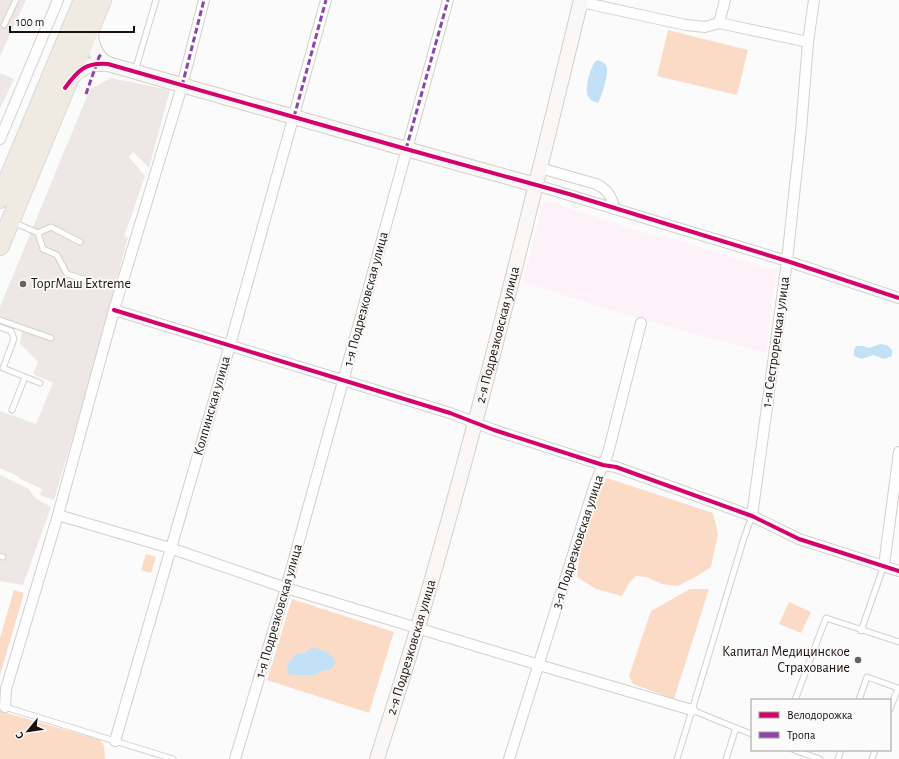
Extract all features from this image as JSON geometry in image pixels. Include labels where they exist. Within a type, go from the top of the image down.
[{"type":"highway","points":[[0,199],[83,0]]},
{"type":"highway","points":[[0,246],[102,0]]},
{"type":"street","points":[[0,139],[58,0]]},
{"type":"street","points":[[5,707],[6,689],[58,515],[114,310],[182,86],[204,0]]},
{"type":"street","name":"Колпинская улица","points":[[115,741],[230,346],[326,0]]},
{"type":"street","name":"1-я Подрезковская улица","points":[[235,759],[286,588],[448,0]]},
{"type":"street","points":[[719,23],[726,0]]},
{"type":"street","name":"1-я Сестрорецкая улица","points":[[752,516],[787,261],[801,130],[808,42],[814,0]]},
{"type":"street","points":[[581,1],[686,25],[705,27],[719,23],[808,42]]},
{"type":"street","name":"2-я Подрезковская улица","points":[[377,759],[418,628],[475,423],[581,1]]},
{"type":"street","points":[[93,21],[91,32],[95,49],[99,57],[108,64]]},
{"type":"street","points":[[65,88],[73,76],[84,68],[96,64],[108,64],[614,208],[787,261],[899,298]]},
{"type":"street","points":[[540,168],[596,184],[603,188],[612,198],[614,208]]},
{"type":"street","points":[[114,310],[450,413],[494,430],[603,465],[616,467],[752,516],[799,539],[899,571]]},
{"type":"street","name":"3-я Подрезковская улица","points":[[511,758],[595,484],[608,453],[641,323]]},
{"type":"street","points":[[884,565],[899,452]]},
{"type":"street","points":[[58,515],[170,548],[286,588],[539,666],[692,710]]},
{"type":"lane","points":[[4,25],[16,0]]},
{"type":"lane","points":[[135,72],[156,0]]},
{"type":"lane","points":[[10,221],[38,233],[51,227],[80,242]]},
{"type":"lane","points":[[38,233],[43,249],[57,255],[67,274],[90,281]]},
{"type":"lane","points":[[0,320],[51,338]]},
{"type":"lane","points":[[0,327],[11,331],[14,339],[2,368],[40,383]]},
{"type":"lane","points":[[12,410],[25,377]]},
{"type":"lane","points":[[677,759],[752,516]]},
{"type":"lane","points":[[861,631],[884,565]]},
{"type":"lane","points":[[795,699],[826,618],[861,631],[899,642]]},
{"type":"lane","points":[[859,699],[867,677],[898,688],[891,706]]},
{"type":"lane","points":[[5,707],[173,759]]},
{"type":"lane","points":[[692,710],[751,734]]},
{"type":"lane","points":[[726,759],[736,728]]},
{"type":"lane","points":[[797,751],[820,759]]},
{"type":"shaded area","points":[[0,0],[26,0],[0,56]]},
{"type":"shaded area","points":[[668,30],[748,50],[737,95],[657,76]]},
{"type":"shaded area","points":[[0,73],[14,79],[0,109]]},
{"type":"shaded area","points":[[111,78],[170,90],[149,168],[133,152],[129,157],[145,176],[124,237],[128,238],[83,402],[54,500],[40,495],[42,489],[0,468],[0,411],[36,424],[53,383],[33,374],[38,362],[20,343],[22,331],[0,323],[0,307],[90,89]]},
{"type":"shaded area","points":[[544,200],[651,235],[664,236],[776,271],[766,353],[633,317],[523,282]]},
{"type":"shaded area","points":[[0,475],[29,489],[35,498],[51,507],[23,585],[0,581]]},
{"type":"shaded area","points":[[607,478],[713,513],[718,534],[711,567],[678,586],[662,584],[647,577],[636,576],[629,583],[622,596],[596,589],[577,577],[583,539],[596,500]]},
{"type":"shaded area","points":[[146,554],[156,557],[151,573],[141,570]]},
{"type":"shaded area","points":[[690,589],[709,589],[674,699],[633,684],[629,676],[651,611]]},
{"type":"shaded area","points":[[14,590],[24,593],[0,675],[0,638]]},
{"type":"shaded area","points":[[292,599],[394,632],[369,713],[267,680]],"holes":[[[306,652],[330,670],[321,671],[296,654]]]},
{"type":"shaded area","points":[[789,602],[811,612],[801,633],[779,624]]},
{"type":"shaded area","points":[[0,711],[100,740],[104,746],[105,759],[0,759]]},
{"type":"water","points":[[597,60],[602,62],[607,68],[607,76],[598,103],[592,101],[587,93],[590,71]]},
{"type":"water","points":[[880,344],[887,345],[892,350],[892,356],[884,359],[873,355],[862,359],[854,356],[856,346],[869,348]]},
{"type":"water","points":[[313,647],[329,653],[336,662],[330,670],[321,671],[315,675],[290,675],[287,667],[296,654],[306,652]]},
{"type":"marked path","points":[[182,86],[204,0]]},
{"type":"marked path","points":[[294,117],[326,0]]},
{"type":"marked path","points":[[406,149],[448,0]]},
{"type":"marked path","points":[[86,94],[99,57],[102,53]]},
{"type":"cycle path","points":[[65,88],[74,76],[83,68],[94,64],[108,64],[569,194],[787,261],[899,298]]},
{"type":"cycle path","points":[[114,310],[450,413],[494,430],[603,465],[616,467],[752,516],[799,539],[899,571]]},
{"type":"place","name":"ТоргМаш Extreme","points":[[23,284]]},
{"type":"place","name":"Капитал Медицинское Страхование","points":[[858,660]]}]
